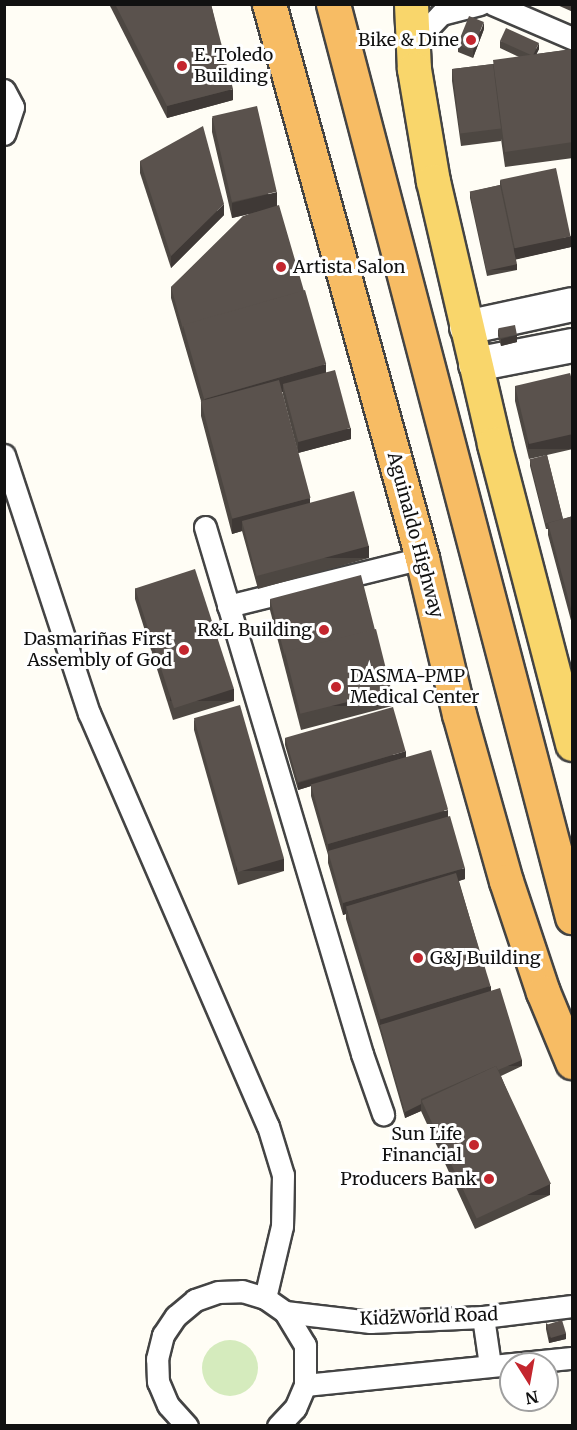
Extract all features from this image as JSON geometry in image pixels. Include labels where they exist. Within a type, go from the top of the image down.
[{"type":"highway","name":"Aguinaldo Highway","points":[[268,4],[422,558],[459,714],[506,881],[543,992],[573,1062]]},
{"type":"highway","points":[[336,20],[573,917]]},
{"type":"main road","points":[[336,20],[350,4]]},
{"type":"main road","points":[[411,4],[412,45],[433,181],[475,364],[573,744]]},
{"type":"street","points":[[466,327],[573,304]]},
{"type":"street","points":[[475,364],[573,345]]},
{"type":"lane","points":[[412,45],[441,14],[480,4]]},
{"type":"lane","points":[[493,4],[573,38]]},
{"type":"lane","points":[[4,90],[13,107],[4,134]]},
{"type":"lane","points":[[4,455],[89,712],[268,1126],[280,1165],[282,1226],[265,1298]]},
{"type":"lane","points":[[205,527],[383,1114]]},
{"type":"lane","points":[[228,606],[422,558]]},
{"type":"lane","points":[[184,1425],[168,1405],[158,1382],[161,1343],[176,1316],[195,1300],[218,1292],[242,1291],[265,1298],[285,1312],[305,1345],[305,1385],[295,1408],[278,1425]]},
{"type":"lane","name":"KidzWorld Road","points":[[285,1312],[370,1322],[483,1317],[573,1306]]},
{"type":"lane","points":[[483,1317],[490,1365]]},
{"type":"lane","points":[[305,1385],[573,1358]]},
{"type":"green space","points":[[230,1340],[241,1342],[250,1348],[256,1357],[258,1368],[256,1379],[250,1388],[241,1394],[230,1396],[219,1394],[210,1388],[204,1379],[202,1368],[204,1357],[210,1348],[219,1342]]},
{"type":"building","name":"E. Toledo Building","points":[[115,4],[211,4],[233,89],[167,106]]},
{"type":"building","name":"Bike & Dine","points":[[469,16],[484,22],[472,51],[457,45]]},
{"type":"building","points":[[506,28],[539,43],[533,55],[500,41]]},
{"type":"building","points":[[573,49],[573,142],[505,152],[493,60]]},
{"type":"building","points":[[493,64],[501,129],[460,134],[452,69]]},
{"type":"building","points":[[257,106],[277,192],[232,202],[212,116]]},
{"type":"building","points":[[203,126],[224,204],[171,256],[140,161]]},
{"type":"building","points":[[556,168],[571,236],[515,248],[500,180]]},
{"type":"building","points":[[500,185],[517,264],[487,271],[470,191]]},
{"type":"building","points":[[279,205],[304,291],[183,326],[183,329],[171,287],[243,216]]},
{"type":"building","points":[[305,290],[326,364],[204,399],[183,325]]},
{"type":"building","points":[[515,325],[517,335],[500,338],[498,328]]},
{"type":"building","points":[[335,370],[351,428],[298,442],[283,384]]},
{"type":"building","points":[[570,373],[573,383],[573,434],[529,444],[515,386]]},
{"type":"building","points":[[279,380],[311,498],[232,519],[201,401]]},
{"type":"building","points":[[547,455],[563,519],[546,523],[530,459]]},
{"type":"building","points":[[354,491],[369,546],[257,576],[242,521]]},
{"type":"building","points":[[573,516],[573,616],[548,523]]},
{"type":"building","name":"Dasmariñas First Assembly of God","points":[[195,569],[234,689],[174,708],[135,588]]},
{"type":"building","name":"R&L Building","points":[[361,575],[375,630],[285,653],[285,656],[270,599]]},
{"type":"building","points":[[376,629],[391,691],[300,714],[285,652]]},
{"type":"building","points":[[240,705],[284,859],[238,872],[194,718]]},
{"type":"building","points":[[393,707],[406,751],[298,782],[285,738]]},
{"type":"building","points":[[431,750],[448,810],[328,844],[311,784]]},
{"type":"building","points":[[450,816],[465,868],[343,903],[328,851]]},
{"type":"building","name":"G&J Building","points":[[456,873],[490,986],[381,1019],[346,907]]},
{"type":"building","points":[[500,988],[522,1060],[498,1070],[496,1066],[421,1099],[421,1104],[405,1112],[380,1025]]},
{"type":"building","points":[[496,1066],[551,1184],[477,1218],[422,1101]]},
{"type":"building","points":[[562,1320],[566,1333],[551,1338],[547,1325]]},
{"type":"place","name":"Bike & Dine","points":[[471,40]]},
{"type":"place","name":"E. Toledo Building","points":[[182,66]]},
{"type":"place","name":"Artista Salon","points":[[281,267]]},
{"type":"place","name":"R&L Building","points":[[324,630]]},
{"type":"place","name":"Dasmariñas First Assembly of God","points":[[184,650]]},
{"type":"place","name":"DASMA-PMP Medical Center","points":[[336,687]]},
{"type":"place","name":"G&J Building","points":[[418,958]]},
{"type":"place","name":"Sun Life Financial","points":[[474,1145]]},
{"type":"place","name":"Producers Bank","points":[[489,1179]]}]
